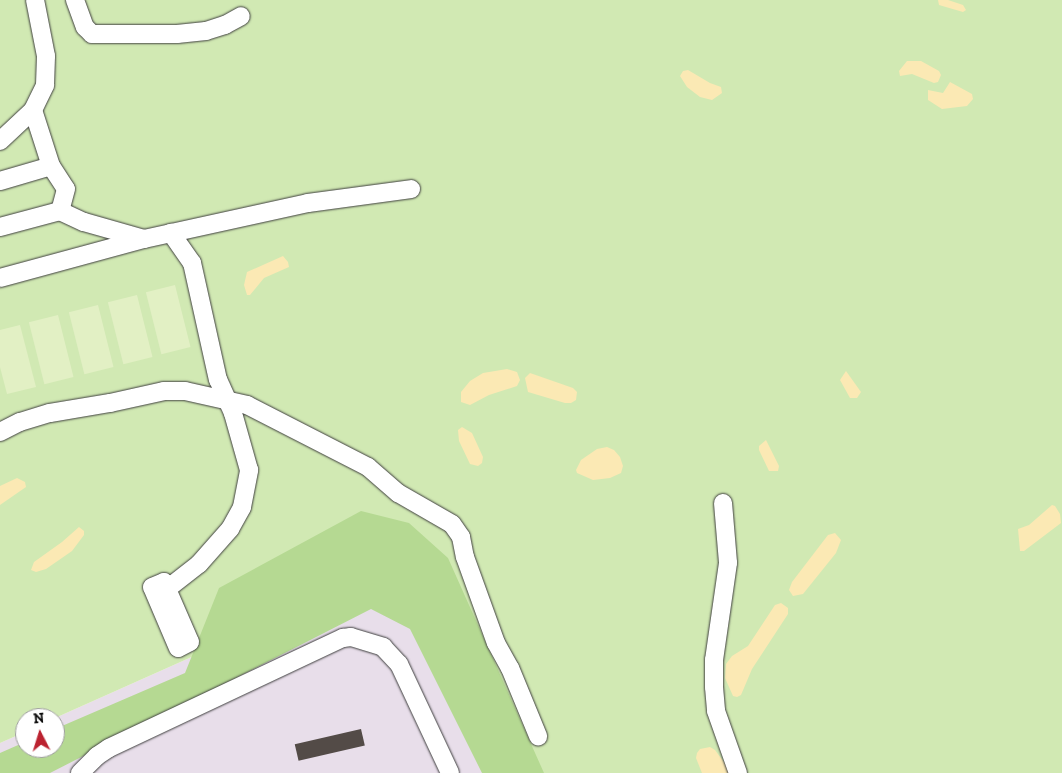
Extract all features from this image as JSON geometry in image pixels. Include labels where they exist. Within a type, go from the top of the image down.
[{"type":"lane","points":[[0,141],[33,110],[45,86],[46,56],[35,0]]},
{"type":"lane","points":[[75,0],[85,27],[92,34],[177,34],[206,31],[241,16]]},
{"type":"lane","points":[[33,110],[51,166],[66,188],[60,211]]},
{"type":"lane","points":[[0,181],[51,166]]},
{"type":"lane","points":[[0,278],[171,233],[308,204],[411,189]]},
{"type":"lane","points":[[0,227],[60,211],[84,222],[144,239]]},
{"type":"lane","points":[[167,589],[198,564],[230,530],[242,507],[249,470],[234,413],[218,380],[192,263],[171,233]]},
{"type":"lane","points":[[0,432],[50,413],[110,403],[164,391],[185,391],[247,404],[368,467],[398,493],[452,524],[461,537],[465,557],[496,643],[510,668],[538,736]]},
{"type":"lane","points":[[723,503],[728,563],[714,660],[714,687],[716,711],[738,773]]},
{"type":"lane","points":[[80,773],[97,756],[109,748],[342,638],[351,638],[383,647],[399,664],[450,773]]},
{"type":"shaded area","points":[[404,562],[507,773],[0,773],[0,743],[15,736],[15,758],[65,758],[65,714]]},
{"type":"green space","points":[[0,0],[1062,0],[1062,773],[507,773],[404,562],[65,714],[65,708],[15,708],[15,736],[0,743]]},
{"type":"green space","points":[[175,285],[190,347],[161,354],[146,292]]},
{"type":"green space","points":[[137,295],[152,357],[123,364],[108,302]]},
{"type":"green space","points":[[98,305],[113,367],[84,374],[69,312]]},
{"type":"green space","points":[[58,315],[73,377],[44,384],[29,322]]},
{"type":"green space","points":[[20,325],[36,387],[7,394],[0,367],[0,330]]},
{"type":"green space","points":[[361,511],[409,523],[448,558],[544,773],[482,773],[410,629],[371,609],[50,773],[0,773],[0,753],[15,746],[15,758],[65,758],[65,725],[185,673],[219,588]]},
{"type":"sand","points":[[938,0],[948,0],[963,5],[966,10],[963,12],[939,5]]},
{"type":"sand","points":[[907,61],[921,61],[939,71],[941,75],[938,82],[934,83],[912,74],[900,76],[899,71]]},
{"type":"sand","points":[[688,70],[721,87],[722,93],[712,100],[700,97],[687,87],[680,76],[683,71]]},
{"type":"sand","points":[[950,82],[972,94],[973,99],[967,106],[942,109],[928,100],[928,90],[943,93]]},
{"type":"sand","points":[[283,256],[288,262],[289,267],[264,278],[250,295],[247,295],[244,285],[247,272]]},
{"type":"sand","points":[[507,369],[517,372],[520,380],[517,386],[489,395],[470,405],[461,402],[461,392],[470,381],[483,373]]},
{"type":"sand","points":[[846,371],[861,392],[857,398],[850,398],[840,380]]},
{"type":"sand","points":[[530,373],[573,388],[577,392],[576,400],[571,403],[565,403],[528,392],[525,378]]},
{"type":"sand","points":[[462,427],[472,433],[483,457],[482,463],[478,466],[470,464],[459,441],[458,430]]},
{"type":"sand","points":[[766,440],[779,466],[778,471],[769,471],[759,450],[759,446]]},
{"type":"sand","points":[[607,447],[614,450],[620,457],[623,466],[621,473],[610,478],[593,480],[577,473],[576,470],[581,460],[597,449]]},
{"type":"sand","points":[[17,478],[25,482],[26,487],[0,505],[0,486]]},
{"type":"sand","points":[[1052,505],[1055,506],[1060,514],[1061,523],[1024,551],[1020,551],[1018,529],[1029,525]]},
{"type":"sand","points":[[79,527],[84,531],[84,535],[72,551],[46,569],[36,572],[31,570],[34,562]]},
{"type":"sand","points":[[835,533],[841,540],[836,553],[803,594],[793,596],[789,590],[792,582],[828,535]]},
{"type":"sand","points":[[781,603],[788,608],[788,614],[752,669],[741,695],[733,696],[725,678],[726,664],[732,656],[748,646],[775,605]]},
{"type":"sand","points":[[710,747],[715,750],[726,765],[729,773],[702,773],[696,758],[697,753],[700,749]]},
{"type":"building","points":[[361,729],[365,746],[299,761],[295,744]]}]
